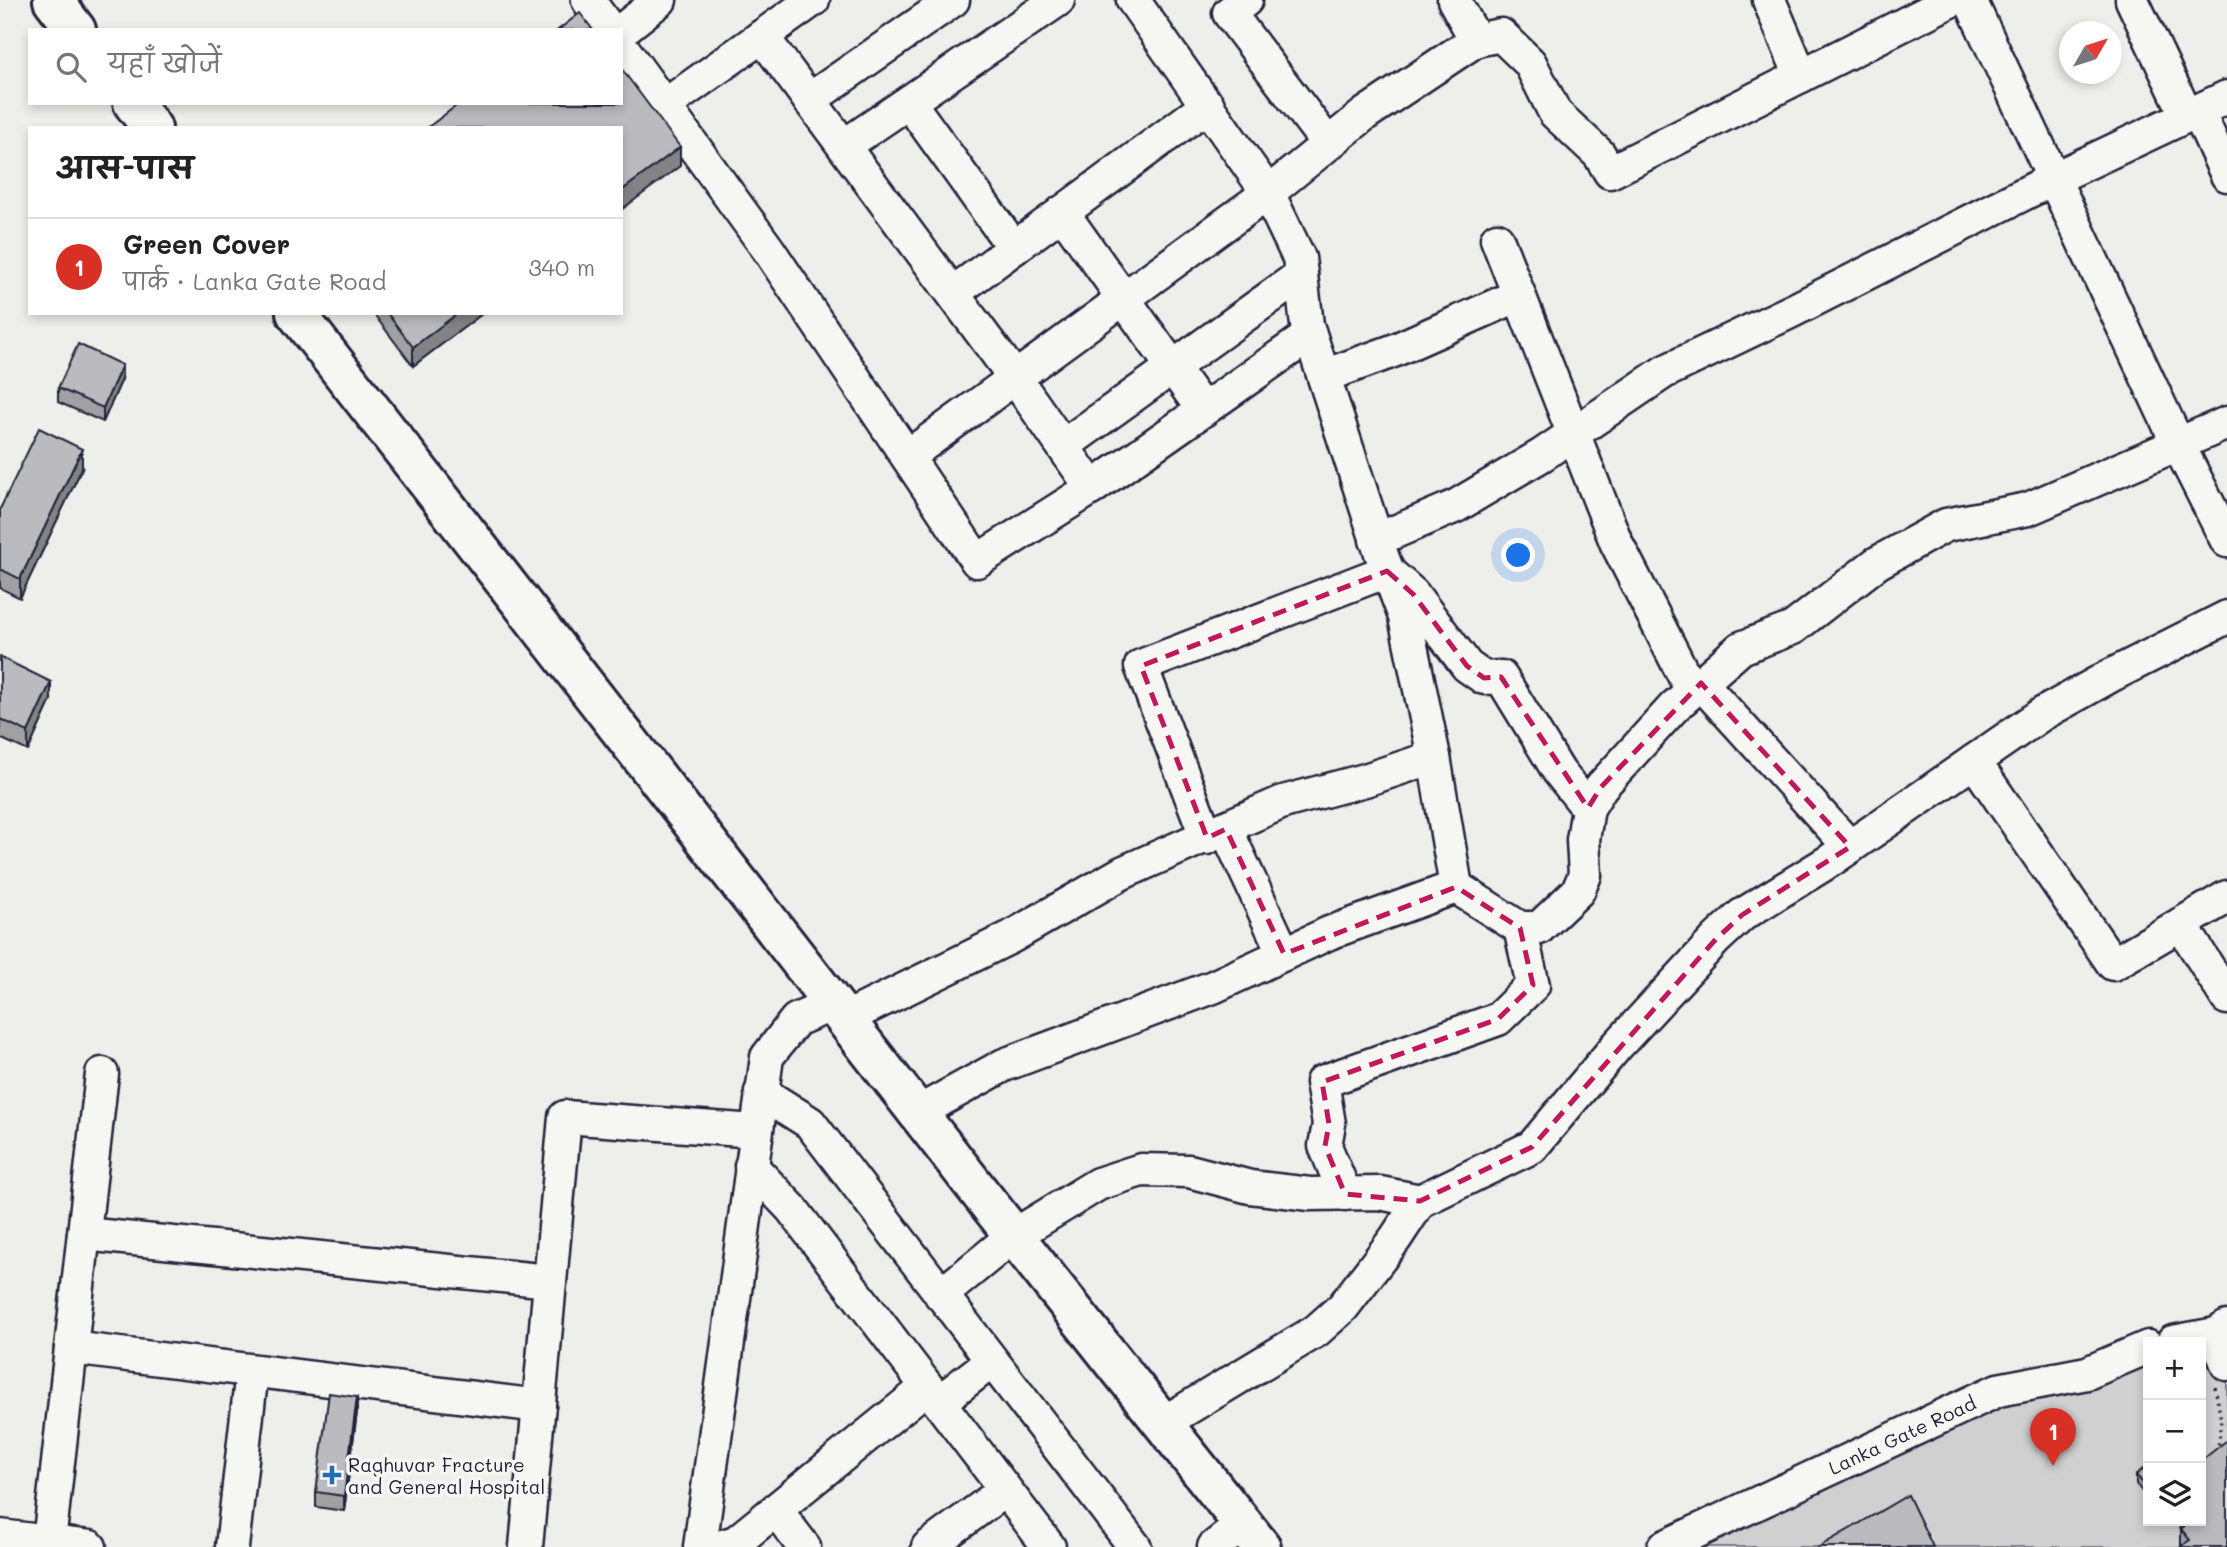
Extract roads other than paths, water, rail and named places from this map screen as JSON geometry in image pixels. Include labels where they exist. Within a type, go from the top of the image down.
[{"type":"main road","points":[[53,0],[74,28]]},
{"type":"main road","points":[[135,105],[150,126]]},
{"type":"main road","points":[[298,315],[1013,1236],[1163,1423],[1239,1539]]},
{"type":"street","points":[[588,0],[609,28]]},
{"type":"street","points":[[623,28],[660,0]]},
{"type":"street","points":[[664,106],[813,0]]},
{"type":"street","points":[[809,100],[953,0]]},
{"type":"street","points":[[1133,0],[1268,193],[1299,258],[1310,335],[1387,571],[1405,617],[1434,757],[1456,887],[1520,928],[1539,928],[1578,891],[1585,876],[1583,840],[1588,808],[1601,787],[1697,687],[1741,648],[1793,628],[1877,563],[1945,525],[2028,509],[2227,423]]},
{"type":"street","points":[[1246,0],[1229,13],[1328,144]]},
{"type":"street","points":[[1454,0],[1476,40]]},
{"type":"street","points":[[1769,0],[1801,76]]},
{"type":"street","points":[[908,456],[1268,193],[1365,114],[1476,40],[1501,35],[1530,63],[1555,113],[1599,154],[1610,172],[1952,0]]},
{"type":"street","points":[[1970,0],[2178,444],[2227,541]]},
{"type":"street","points":[[2132,0],[2227,175]]},
{"type":"street","points":[[844,146],[1045,4]]},
{"type":"street","points":[[762,36],[953,293],[1092,488]]},
{"type":"street","points":[[623,49],[768,249],[977,561],[1092,488],[1310,335]]},
{"type":"street","points":[[1377,540],[1456,506],[1572,435],[1664,372],[1794,310],[2053,179],[2227,97]]},
{"type":"street","points":[[909,102],[1014,248]]},
{"type":"street","points":[[953,293],[1208,105]]},
{"type":"street","points":[[1062,212],[1203,410]]},
{"type":"street","points":[[1497,239],[1616,542],[1697,687],[1850,847]]},
{"type":"street","points":[[1063,446],[1301,275]]},
{"type":"street","points":[[1324,376],[1392,351],[1519,295]]},
{"type":"street","points":[[1387,571],[1413,594],[1467,666],[1485,678],[1501,677],[1559,772],[1588,808]]},
{"type":"street","points":[[1284,954],[1216,833],[1141,666],[1387,571]]},
{"type":"street","points":[[1163,1423],[1316,1331],[1343,1307],[1395,1240],[1420,1201],[1532,1147],[1616,1047],[1716,939],[1742,915],[1850,847],[2042,714],[2227,617]]},
{"type":"street","points":[[700,1547],[767,1057],[796,1020],[838,1011],[1011,937],[1122,873],[1283,802],[1365,780],[1434,757]]},
{"type":"street","points":[[1974,761],[2113,964],[2227,897]]},
{"type":"street","points":[[917,1113],[1004,1065],[1213,987],[1329,933],[1456,887]]},
{"type":"street","points":[[2181,924],[2227,998]]},
{"type":"street","points":[[1345,1194],[1325,1146],[1329,1124],[1322,1082],[1498,1019],[1533,985],[1520,928]]},
{"type":"street","points":[[49,1542],[102,1074]]},
{"type":"street","points":[[761,1093],[810,1123],[1135,1547]]},
{"type":"street","points":[[526,1547],[565,1116],[755,1131]]},
{"type":"street","points":[[751,1166],[792,1209],[1049,1547]]},
{"type":"street","points":[[941,1294],[1013,1236],[1098,1184],[1140,1170],[1189,1171],[1250,1187],[1310,1194],[1380,1194],[1420,1201]]},
{"type":"street","points":[[84,1234],[550,1281]]},
{"type":"street","points":[[2195,1337],[2222,1331],[2217,1371]]},
{"type":"street","points":[[71,1349],[539,1406]]},
{"type":"street","name":"Lanka Gate Road","points":[[1664,1547],[1998,1390],[2087,1373],[2143,1349]]},
{"type":"street","points":[[719,1547],[736,1542],[933,1394],[992,1361]]},
{"type":"street","points":[[232,1547],[252,1371]]},
{"type":"street","points":[[947,1542],[1005,1490]]},
{"type":"street","points":[[776,1510],[804,1547]]},
{"type":"street","points":[[0,1536],[90,1547]]},
{"type":"place","name":"Green Cover","points":[[2053,1466]]},
{"type":"place","name":"Raghuvar Fracture and General Hospital","points":[[332,1475]]}]
